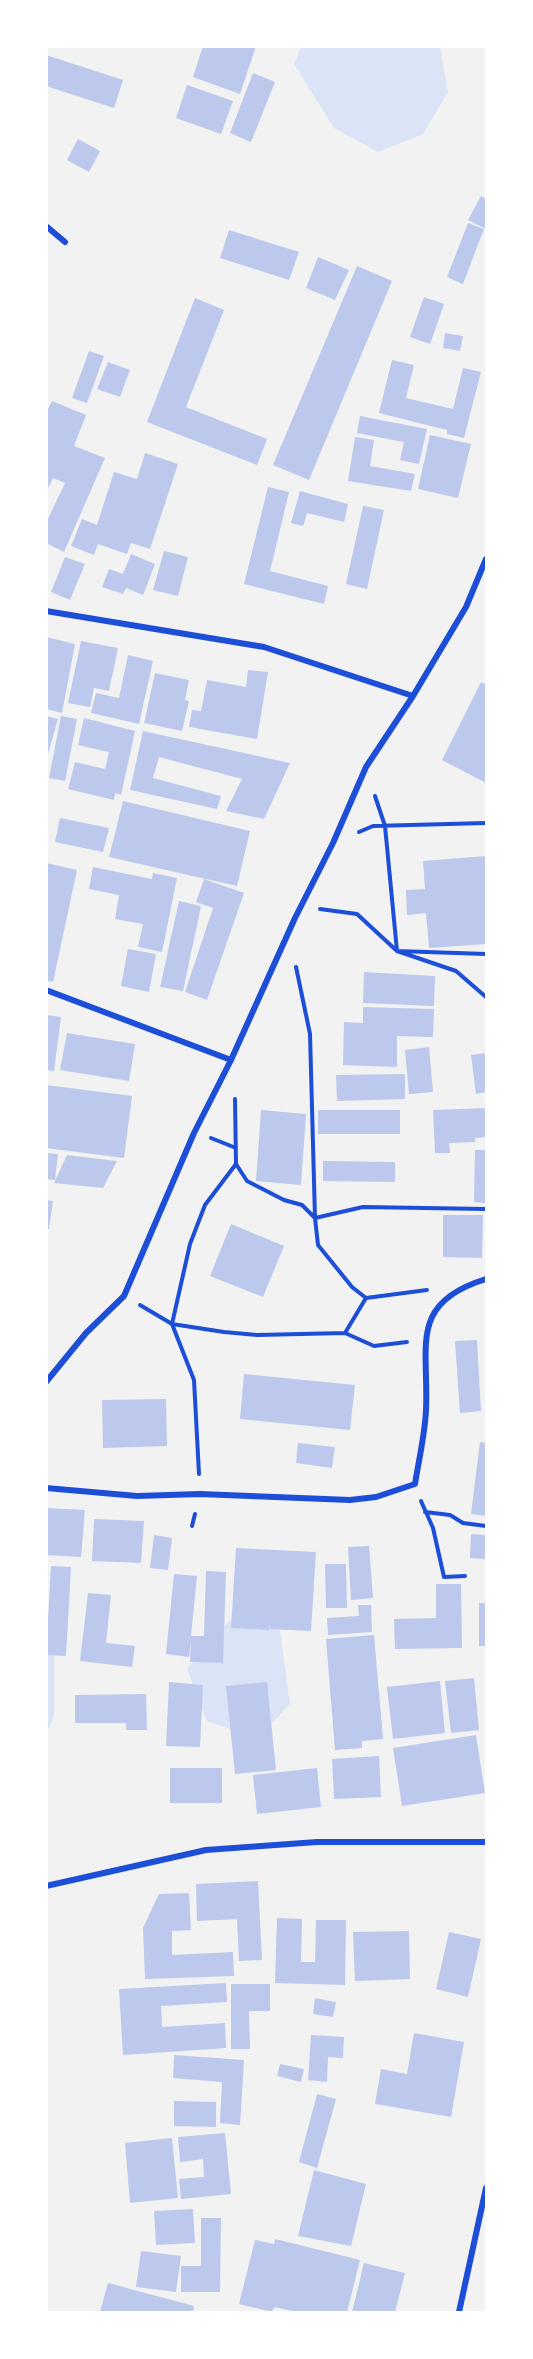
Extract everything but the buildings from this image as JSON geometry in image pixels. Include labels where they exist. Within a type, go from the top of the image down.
[{"type":"street","points":[[46,226],[65,242]]},
{"type":"street","points":[[46,1382],[59,1369],[86,1332],[124,1296],[194,1133],[231,1060],[295,918],[333,843],[366,767],[413,696],[466,607],[486,559]]},
{"type":"street","points":[[46,611],[264,647],[413,696]]},
{"type":"street","points":[[46,990],[231,1060]]},
{"type":"street","points":[[46,1488],[137,1496],[200,1494],[350,1500],[376,1497],[415,1484],[426,1413],[425,1340],[428,1324],[445,1300],[464,1286],[486,1279]]},
{"type":"street","points":[[46,1886],[206,1850],[317,1842],[486,1842]]},
{"type":"street","points":[[459,2313],[486,2188]]},
{"type":"path","points":[[366,767],[385,826],[396,951]]},
{"type":"path","points":[[333,843],[373,826],[486,823]]},
{"type":"path","points":[[295,918],[304,906],[357,914],[396,951],[456,971],[486,997]]},
{"type":"path","points":[[396,951],[486,954]]},
{"type":"path","points":[[297,959],[296,969],[310,1034],[315,1218],[318,1245],[352,1287],[366,1298],[464,1286]]},
{"type":"path","points":[[235,1097],[236,1164],[247,1181],[285,1200],[302,1205],[315,1218]]},
{"type":"path","points":[[192,1526],[200,1494],[194,1380],[172,1324],[190,1244],[205,1205],[236,1164]]},
{"type":"path","points":[[315,1218],[363,1207],[486,1209]]},
{"type":"path","points":[[124,1296],[172,1324],[257,1335],[345,1333],[374,1346],[425,1340]]},
{"type":"path","points":[[345,1333],[366,1298]]},
{"type":"path","points":[[415,1484],[433,1527],[444,1577],[465,1576]]},
{"type":"path","points":[[425,1512],[450,1515],[464,1523],[486,1526]]},
{"type":"shaded area","points":[[301,47],[440,47],[448,92],[423,134],[378,152],[334,128],[294,64]]},
{"type":"shaded area","points":[[230,1620],[279,1623],[290,1704],[269,1726],[236,1731],[207,1721],[187,1669]]},
{"type":"shaded area","points":[[47,1649],[54,1650],[54,1716],[47,1732]]}]
